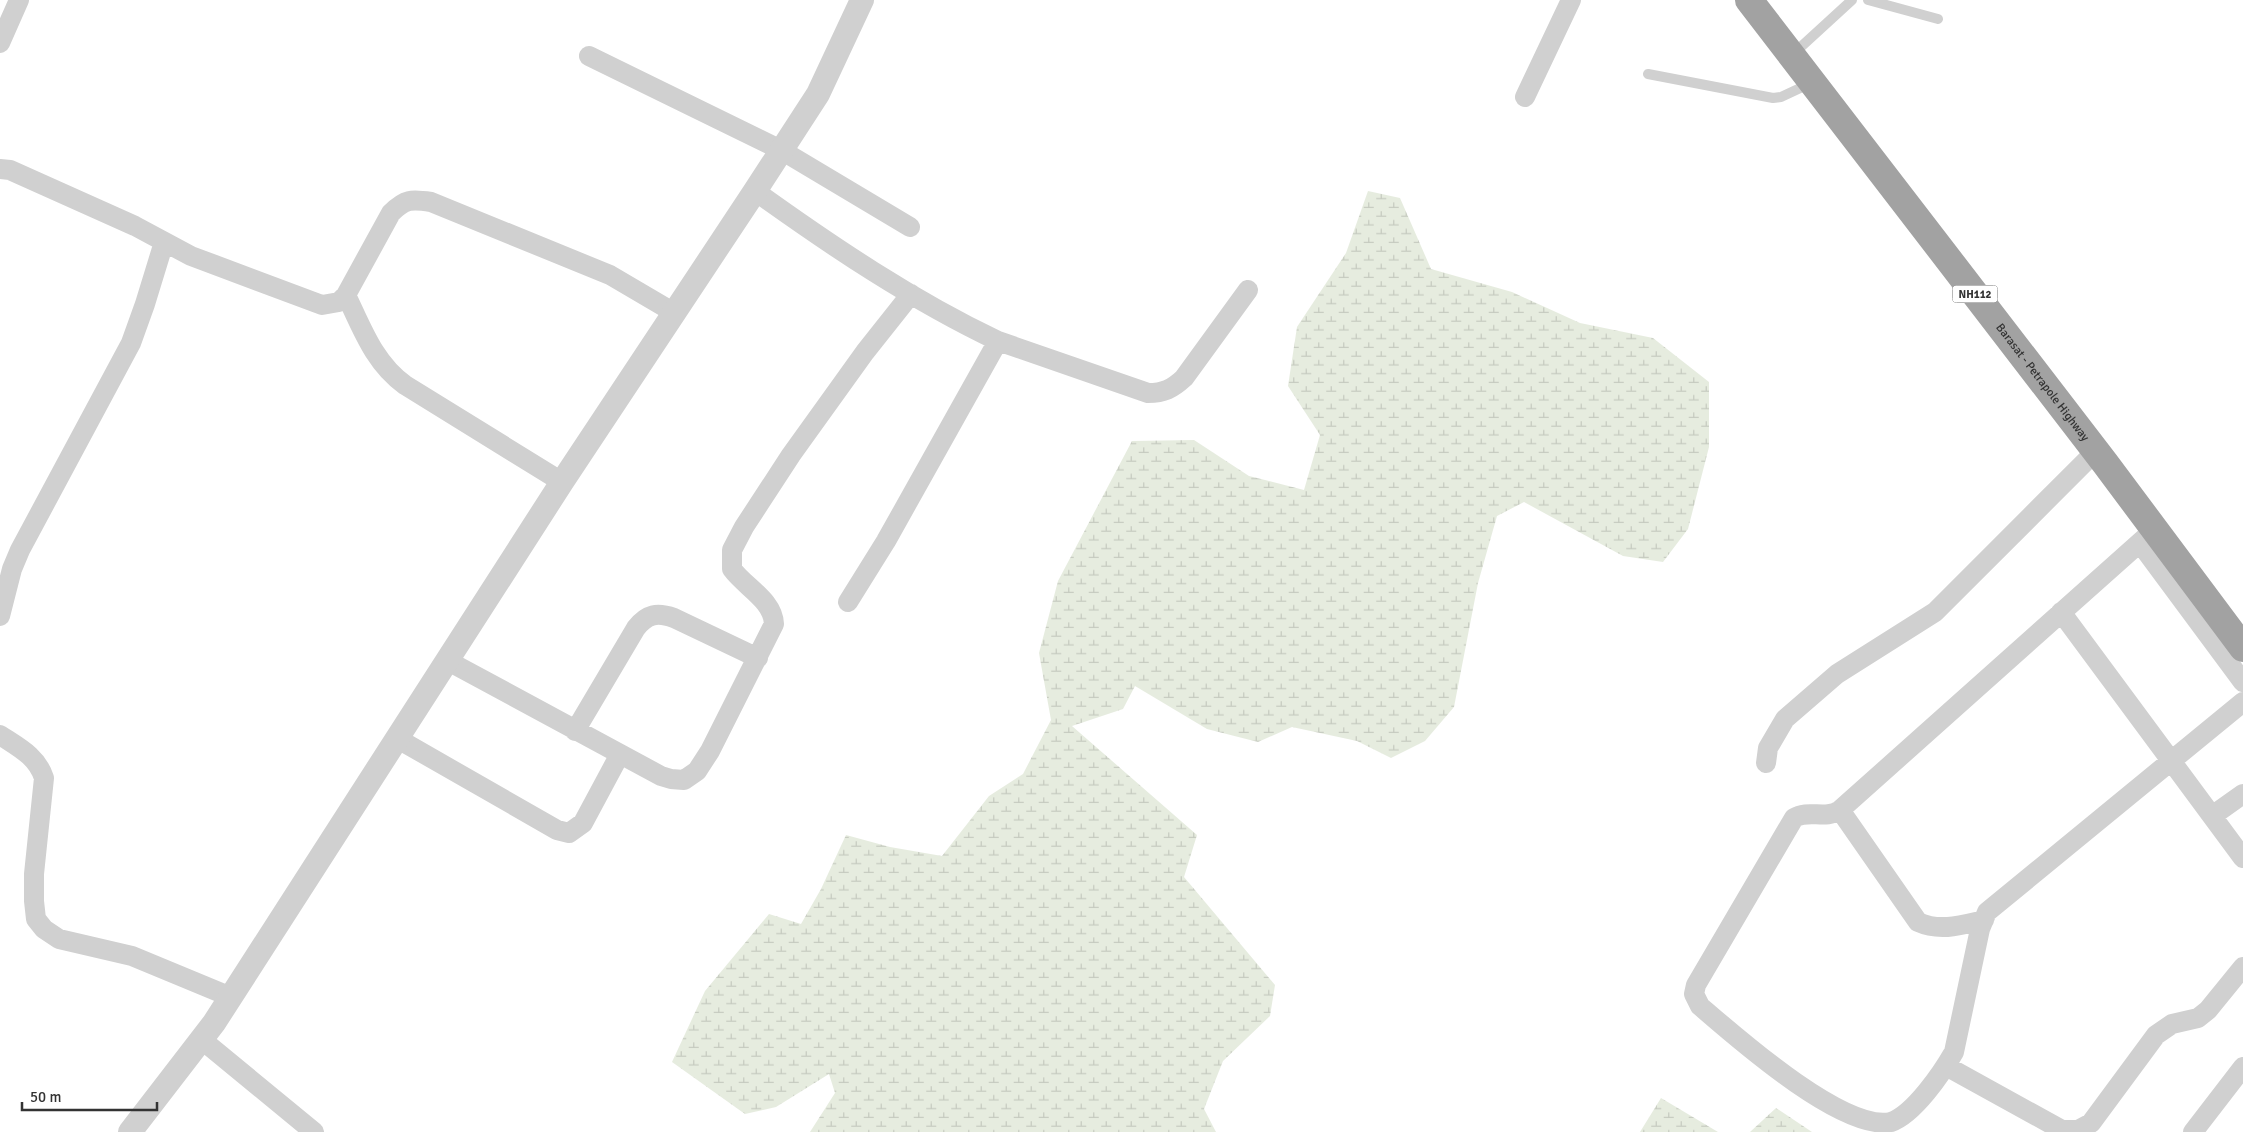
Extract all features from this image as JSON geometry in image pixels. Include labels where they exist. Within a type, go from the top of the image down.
[{"type":"highway","name":"Barasat - Petrapole Highway","points":[[1749,0],[2096,451],[2147,536],[2243,648]]},
{"type":"street","points":[[0,43],[19,0]]},
{"type":"street","points":[[130,1132],[230,998],[448,662],[562,482],[818,94],[862,0]]},
{"type":"street","points":[[1525,97],[1571,0]]},
{"type":"street","points":[[589,56],[781,150],[910,227]]},
{"type":"street","points":[[0,169],[10,170],[135,226],[192,256],[220,268],[322,305],[340,302],[346,295],[391,213],[402,202],[415,200],[431,202],[601,271],[673,312]]},
{"type":"street","points":[[755,191],[829,244],[911,294],[998,341],[1148,394],[1161,393],[1174,388],[1184,378],[1248,290]]},
{"type":"street","points":[[0,616],[12,569],[20,550],[131,343],[164,242]]},
{"type":"street","points":[[448,662],[661,776],[684,780],[697,771],[710,751],[772,632],[774,616],[768,606],[732,568],[732,550],[744,526],[791,455],[865,352],[911,294]]},
{"type":"street","points":[[346,295],[375,354],[390,374],[405,386],[562,482]]},
{"type":"street","points":[[848,602],[886,541],[998,341]]},
{"type":"street","points":[[1766,763],[1768,748],[1785,719],[1837,674],[1935,612],[2096,451]]},
{"type":"street","points":[[2243,682],[2147,536],[1840,810],[1834,814],[1805,814],[1794,818],[1696,984],[1695,999],[1700,1006],[1754,1053],[1798,1087],[1842,1114],[1870,1123],[1890,1122],[1905,1114],[1946,1066],[1954,1052],[1987,912],[2243,702]]},
{"type":"street","points":[[2062,612],[2243,858]]},
{"type":"street","points":[[575,731],[636,628],[650,615],[663,614],[674,618],[758,658]]},
{"type":"street","points":[[0,734],[33,757],[40,766],[44,778],[34,874],[34,901],[36,919],[44,929],[59,939],[132,956],[230,998]]},
{"type":"street","points":[[398,739],[557,830],[569,833],[584,823],[620,754]]},
{"type":"street","points":[[2212,816],[2243,794]]},
{"type":"street","points":[[1840,810],[1918,922],[1929,927],[1950,927],[1984,920]]},
{"type":"street","points":[[1946,1066],[2062,1130],[2078,1130],[2091,1123],[2156,1035],[2172,1024],[2198,1018],[2208,1010],[2243,967]]},
{"type":"street","points":[[201,1039],[314,1132]]},
{"type":"street","points":[[2193,1132],[2243,1067]]},
{"type":"lane","points":[[1791,56],[1852,0]]},
{"type":"lane","points":[[1868,0],[1938,20]]},
{"type":"lane","points":[[1648,74],[1773,98],[1781,97],[1812,82]]},
{"type":"green space","points":[[1368,191],[1400,198],[1431,269],[1512,292],[1580,323],[1653,338],[1709,382],[1709,447],[1688,529],[1663,562],[1623,556],[1524,502],[1497,516],[1478,583],[1454,707],[1425,741],[1391,758],[1357,741],[1292,727],[1258,742],[1207,729],[1135,686],[1123,709],[1072,726],[1197,835],[1184,877],[1275,985],[1270,1016],[1223,1061],[1204,1109],[1216,1132],[810,1132],[835,1093],[829,1074],[776,1107],[745,1114],[672,1062],[705,991],[769,914],[801,924],[821,889],[846,835],[890,847],[942,856],[989,796],[1023,774],[1051,720],[1039,653],[1058,581],[1132,441],[1194,440],[1249,476],[1304,490],[1320,435],[1288,386],[1297,327],[1346,253]]},
{"type":"green space","points":[[1661,1098],[1718,1132],[1640,1132]]},
{"type":"green space","points":[[1776,1108],[1812,1132],[1750,1132]]}]
